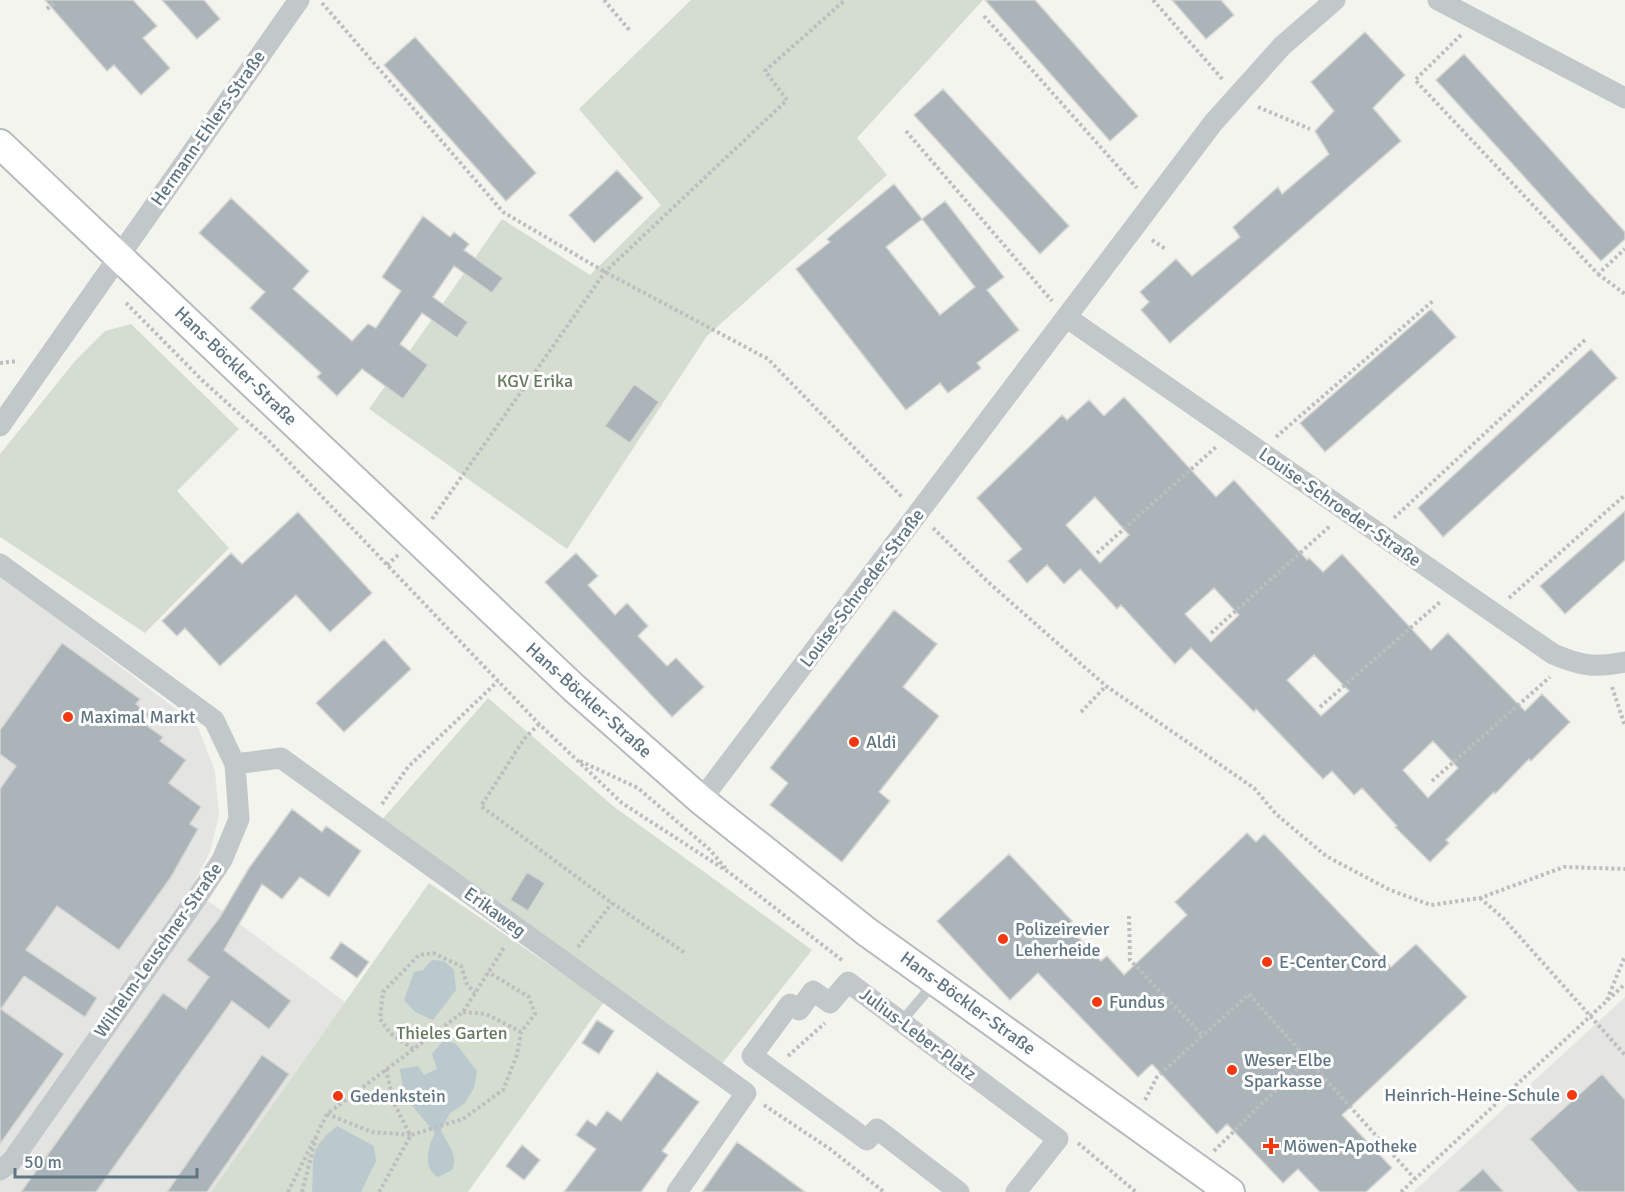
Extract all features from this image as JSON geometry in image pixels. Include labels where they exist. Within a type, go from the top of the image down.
[{"type":"street","name":"Hermann-Ehlers-Straße","points":[[0,426],[299,0]]},
{"type":"street","name":"Louise-Schroeder-Straße","points":[[701,800],[1213,123],[1282,46],[1335,0]]},
{"type":"street","points":[[1438,0],[1625,98]]},
{"type":"street","name":"Hans-Böckler-Straße","points":[[0,144],[574,688],[701,800],[867,932],[1230,1192]]},
{"type":"street","name":"Louise-Schroeder-Straße","points":[[1066,317],[1553,654],[1578,665],[1615,664]]},
{"type":"street","name":"Wilhelm-Leuschner-Straße","points":[[0,564],[214,720],[235,764],[239,819],[222,860],[18,1152],[0,1170]]},
{"type":"street","name":"Erikaweg","points":[[235,764],[281,758],[746,1093]]},
{"type":"street","name":"Julius-Leber-Platz","points":[[959,1192],[877,1129],[867,1140],[752,1056],[790,1004],[799,1010],[813,992],[831,1003],[848,982],[1058,1138],[1016,1192]]},
{"type":"street","points":[[677,1192],[746,1093]]},
{"type":"lane","points":[[901,1022],[937,980]]},
{"type":"path","points":[[46,9],[57,0]]},
{"type":"path","points":[[319,0],[503,212],[605,272],[768,358],[988,582],[1106,686],[1254,788],[1276,814],[1326,856],[1390,890],[1431,905],[1480,898],[1564,867],[1625,869]]},
{"type":"path","points":[[604,0],[631,32]]},
{"type":"path","points":[[417,540],[605,272],[787,100],[765,70],[845,0]]},
{"type":"path","points":[[1153,0],[1237,96],[1310,129]]},
{"type":"path","points":[[984,16],[1151,205]]},
{"type":"path","points":[[1477,20],[1415,80],[1598,274],[1625,294]]},
{"type":"path","points":[[906,131],[1066,317]]},
{"type":"path","points":[[1598,274],[1625,249]]},
{"type":"path","points":[[102,278],[203,381],[267,439],[576,760],[622,803],[730,873],[710,850],[638,788],[576,760]]},
{"type":"path","points":[[1259,451],[1434,300]]},
{"type":"path","points":[[1378,532],[1584,340]]},
{"type":"path","points":[[1097,553],[1232,432]]},
{"type":"path","points":[[1493,613],[1625,495]]},
{"type":"path","points":[[1211,633],[1346,511]]},
{"type":"path","points":[[1320,707],[1457,587]]},
{"type":"path","points":[[1432,782],[1568,661]]},
{"type":"path","points":[[1615,664],[1625,726]]},
{"type":"path","points":[[370,822],[408,767],[499,681]]},
{"type":"path","points":[[1081,712],[1106,686]]},
{"type":"path","points":[[539,724],[524,739],[481,806],[612,903],[685,952]]},
{"type":"path","points":[[1480,898],[1503,918],[1625,1055]]},
{"type":"path","points":[[566,963],[612,903]]},
{"type":"path","points":[[1129,916],[1130,960],[1202,1035]]},
{"type":"path","points":[[288,1192],[327,1114],[463,1012],[518,929]]},
{"type":"path","points":[[413,1049],[390,1033],[380,1019],[383,992],[419,955],[433,953],[461,966],[467,984],[475,993]]},
{"type":"path","points":[[1606,1002],[1625,957]]},
{"type":"path","points":[[327,1114],[372,1132],[411,1135],[463,1119],[502,1090],[517,1055],[521,1032],[535,1014],[529,997],[488,972]]},
{"type":"path","points":[[1401,1192],[1625,984]]},
{"type":"path","points":[[1134,1122],[1157,1077],[1249,994],[1415,1179]]},
{"type":"path","points":[[463,1012],[486,1014],[521,1032]]},
{"type":"path","points":[[1196,1168],[1307,1059]]},
{"type":"path","points":[[386,1069],[393,1101],[411,1135]]},
{"type":"path","points":[[746,1093],[830,1149],[884,1192]]},
{"type":"path","points":[[303,1192],[318,1132]]},
{"type":"path","points":[[379,1192],[411,1135]]},
{"type":"shaded area","points":[[0,575],[197,725],[215,771],[219,815],[210,852],[191,888],[345,1002],[211,1192],[0,1192]]},
{"type":"shaded area","points":[[432,960],[444,961],[454,970],[456,990],[433,1020],[415,1012],[404,1000],[414,972],[423,970]]},
{"type":"shaded area","name":"Heinrich-Heine-Schule","points":[[1625,997],[1625,1192],[1413,1192]]},
{"type":"shaded area","points":[[444,1040],[456,1044],[477,1071],[474,1088],[465,1103],[450,1113],[441,1130],[453,1154],[454,1164],[452,1170],[438,1177],[428,1163],[430,1145],[435,1133],[404,1096],[400,1069],[418,1066],[424,1075],[437,1069],[432,1054]]},
{"type":"shaded area","points":[[337,1126],[374,1146],[376,1161],[361,1192],[312,1192],[316,1149]]},
{"type":"green space","name":"KGV Erika","points":[[691,0],[983,0],[857,138],[887,175],[707,336],[567,549],[369,409],[502,219],[590,275],[661,205],[579,109]]},
{"type":"green space","points":[[131,324],[239,429],[177,491],[229,548],[145,633],[0,537],[0,454],[75,361],[105,331]]},
{"type":"green space","points":[[488,698],[613,806],[812,950],[721,1065],[380,822]]},
{"type":"green space","name":"Thieles Garten","points":[[429,883],[604,1002],[468,1192],[211,1192]]},
{"type":"building","points":[[45,0],[133,0],[157,26],[143,38],[170,68],[141,95],[114,65],[107,71]]},
{"type":"building","points":[[162,0],[204,0],[220,19],[197,39]]},
{"type":"building","points":[[985,0],[1035,0],[1138,116],[1110,141]]},
{"type":"building","points":[[1172,0],[1221,0],[1234,15],[1206,39]]},
{"type":"building","points":[[1365,32],[1405,75],[1373,108],[1401,141],[1170,343],[1141,310],[1149,302],[1140,292],[1176,259],[1192,276],[1240,237],[1233,227],[1278,187],[1282,194],[1329,154],[1315,131],[1334,111],[1311,82]]},
{"type":"building","points":[[415,37],[536,173],[506,201],[384,65]]},
{"type":"building","points":[[1464,54],[1625,232],[1625,239],[1601,261],[1436,80]]},
{"type":"building","points":[[943,89],[1069,226],[1040,254],[914,115]]},
{"type":"building","points":[[617,170],[643,198],[594,243],[569,215]]},
{"type":"building","points":[[894,184],[922,219],[945,201],[1004,277],[987,290],[1019,330],[977,363],[981,368],[948,393],[940,383],[906,410],[796,269],[830,242],[827,239]],"holes":[[[922,219],[975,287],[940,315],[886,247]]]},
{"type":"building","points":[[231,198],[309,271],[293,289],[352,341],[368,324],[376,328],[401,291],[382,277],[423,216],[450,237],[454,232],[469,244],[464,250],[503,278],[492,293],[454,266],[433,297],[468,322],[457,338],[422,313],[400,344],[428,365],[403,399],[362,369],[337,396],[317,377],[321,373],[250,308],[265,292],[199,233]]},
{"type":"building","points":[[1431,309],[1456,337],[1325,452],[1300,423]]},
{"type":"building","points":[[1591,349],[1617,378],[1443,537],[1418,508]]},
{"type":"building","points":[[634,384],[659,402],[630,443],[605,426]]},
{"type":"building","points":[[1124,397],[1216,497],[1234,480],[1307,560],[1309,558],[1323,572],[1342,554],[1431,650],[1448,633],[1525,711],[1542,694],[1570,722],[1446,840],[1449,843],[1430,862],[1395,827],[1397,826],[1362,788],[1354,795],[1332,771],[1323,779],[1256,709],[1254,712],[1191,648],[1175,664],[1121,605],[1117,609],[1080,569],[1064,584],[1047,565],[1027,583],[1008,561],[1022,549],[977,498],[1062,415],[1067,420],[1089,400],[1104,416]],"holes":[[[1095,497],[1129,535],[1100,563],[1066,525]],[[1214,588],[1239,615],[1211,642],[1185,614]],[[1314,655],[1349,691],[1321,716],[1287,680]],[[1433,741],[1458,768],[1428,798],[1403,770]]]},
{"type":"building","points":[[1625,511],[1625,560],[1565,614],[1540,586]]},
{"type":"building","points":[[298,512],[372,593],[330,632],[296,595],[220,666],[185,628],[177,636],[162,621],[231,553],[242,564]]},
{"type":"building","points":[[576,553],[598,576],[588,585],[615,615],[627,603],[648,626],[638,636],[667,666],[676,658],[704,687],[672,717],[545,582]]},
{"type":"building","name":"Aldi","points":[[894,610],[937,644],[903,687],[939,716],[879,792],[890,801],[842,862],[770,805],[788,783],[770,768]]},
{"type":"building","points":[[384,639],[411,669],[344,732],[316,703]]},
{"type":"building","points":[[62,643],[140,699],[136,704],[149,714],[143,723],[163,737],[160,741],[186,760],[169,783],[201,807],[190,824],[198,829],[171,877],[119,950],[57,906],[26,950],[97,998],[85,1017],[24,976],[1,1009],[64,1054],[0,1144],[0,789],[16,766],[0,754],[0,730]]},
{"type":"building","points":[[292,809],[322,832],[326,826],[361,851],[329,897],[300,877],[282,899],[262,884],[224,950],[291,1001],[269,1029],[232,1001],[96,1192],[21,1192],[163,993],[186,1009],[209,977],[187,960],[220,917],[249,868]]},
{"type":"building","points":[[1247,833],[1256,842],[1264,834],[1391,967],[1416,944],[1467,997],[1342,1115],[1392,1168],[1366,1192],[1320,1192],[1298,1169],[1283,1183],[1227,1124],[1217,1134],[1152,1064],[1138,1077],[1038,973],[1010,1000],[937,921],[1009,854],[1072,921],[1067,926],[1101,961],[1107,956],[1124,975],[1187,915],[1175,902]]},
{"type":"building","points":[[527,872],[545,883],[528,911],[510,900]]},
{"type":"building","points":[[341,942],[369,962],[357,978],[330,958]]},
{"type":"building","points":[[597,1020],[614,1031],[599,1054],[582,1043]]},
{"type":"building","points":[[262,1055],[289,1074],[207,1192],[167,1192]]},
{"type":"building","points":[[657,1072],[699,1102],[662,1151],[668,1155],[641,1192],[564,1192],[596,1149],[576,1135],[587,1120],[596,1126],[607,1111],[621,1121]]},
{"type":"building","points":[[1602,1074],[1625,1100],[1625,1192],[1578,1192],[1530,1139]]},
{"type":"building","points":[[737,1142],[762,1160],[805,1192],[702,1192]]},
{"type":"building","points":[[522,1145],[540,1160],[524,1180],[506,1166]]},
{"type":"building","points":[[1483,1169],[1504,1192],[1457,1192]]},
{"type":"place","name":"Maximal Markt","points":[[68,717]]},
{"type":"place","name":"Aldi","points":[[854,742]]},
{"type":"place","name":"Polizeirevier Leherheide","points":[[1003,939]]},
{"type":"place","name":"E-Center Cord","points":[[1267,962]]},
{"type":"place","name":"Fundus","points":[[1097,1002]]},
{"type":"place","name":"Weser-Elbe Sparkasse","points":[[1232,1070]]},
{"type":"place","name":"Heinrich-Heine-Schule","points":[[1572,1095]]},
{"type":"place","name":"Gedenkstein","points":[[338,1096]]},
{"type":"place","name":"Möwen-Apotheke","points":[[1271,1146]]}]
